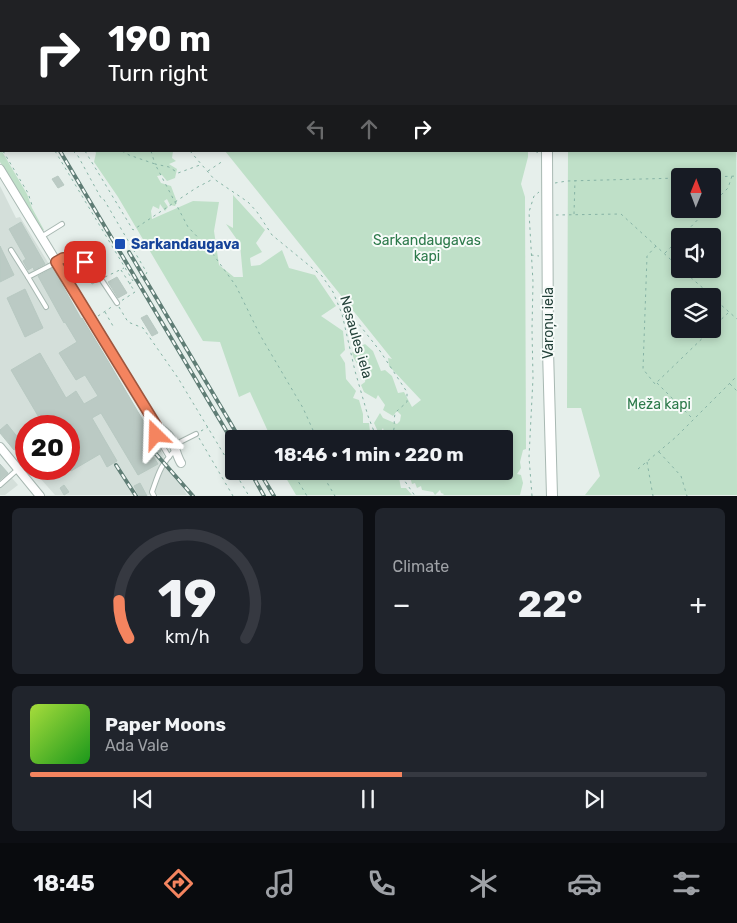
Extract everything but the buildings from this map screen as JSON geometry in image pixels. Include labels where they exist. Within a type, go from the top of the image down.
[{"type":"street","name":"Varoņu iela","points":[[547,152],[548,359],[552,496]]},
{"type":"street","points":[[0,171],[156,425],[168,435],[181,463]]},
{"type":"street","points":[[0,447],[15,465]]},
{"type":"street","points":[[27,480],[40,496]]},
{"type":"lane","points":[[41,237],[62,224]]},
{"type":"lane","points":[[11,250],[46,307]]},
{"type":"lane","points":[[88,250],[92,256],[92,264],[117,303]]},
{"type":"lane","points":[[28,278],[63,258],[92,264]]},
{"type":"lane","points":[[156,425],[156,435],[169,457]]},
{"type":"lane","points":[[154,496],[152,492],[160,468],[175,448],[196,434]]},
{"type":"lane","points":[[0,485],[15,472]]},
{"type":"path","points":[[4,152],[28,194],[36,214]]},
{"type":"path","points":[[56,152],[133,281]]},
{"type":"path","points":[[74,152],[147,273],[129,284]]},
{"type":"path","points":[[86,152],[133,230],[214,178]]},
{"type":"path","points":[[124,152],[155,164],[169,167],[178,173],[201,165]]},
{"type":"path","points":[[151,152],[155,164],[188,227],[210,250],[236,286],[260,335],[304,408],[313,430]]},
{"type":"path","name":"Nesaules iela","points":[[191,152],[214,178],[248,202],[272,235],[322,276],[333,292],[342,314],[355,371],[373,430]]},
{"type":"path","points":[[207,171],[223,161]]},
{"type":"path","points":[[721,195],[728,188],[732,176]]},
{"type":"path","points":[[721,177],[737,176]]},
{"type":"path","points":[[532,496],[529,457],[533,378],[533,282],[529,212],[534,196],[547,184],[566,181],[671,178]]},
{"type":"path","points":[[574,215],[575,180]]},
{"type":"path","points":[[547,215],[621,214],[671,259]]},
{"type":"path","points":[[690,228],[699,218]]},
{"type":"path","points":[[656,246],[647,256],[642,369],[693,420]]},
{"type":"path","points":[[665,254],[671,248]]},
{"type":"path","points":[[102,279],[125,268]]},
{"type":"path","points":[[692,278],[702,288]]},
{"type":"path","points":[[117,303],[128,322],[143,328],[208,427],[249,496]]},
{"type":"path","points":[[721,305],[737,319]]},
{"type":"path","points":[[104,312],[113,326]]},
{"type":"path","points":[[721,320],[729,312]]},
{"type":"path","points":[[342,314],[358,324],[380,351],[407,392],[407,402],[396,411],[394,430]]},
{"type":"path","points":[[657,382],[702,338]]},
{"type":"path","points":[[638,469],[659,452],[737,376]]},
{"type":"path","points":[[730,384],[737,391]]},
{"type":"path","points":[[208,427],[196,434],[233,496]]},
{"type":"path","points":[[659,452],[681,476],[687,496]]},
{"type":"path","points":[[647,462],[653,496]]},
{"type":"path","points":[[297,480],[307,496]]},
{"type":"path","points":[[326,480],[335,496]]},
{"type":"path","points":[[404,480],[416,496]]},
{"type":"shaded area","points":[[0,186],[16,218],[20,217],[187,495],[55,495],[42,480],[80,480],[80,415],[15,415],[15,450],[0,432]]},
{"type":"shaded area","points":[[0,464],[18,485],[5,495],[0,495]]},
{"type":"green space","points":[[0,152],[2,152],[27,194],[44,230],[42,231],[0,162]]},
{"type":"green space","points":[[96,152],[173,152],[172,158],[176,161],[169,164],[177,169],[175,178],[167,181],[162,175],[157,176],[161,183],[171,186],[177,202],[175,206],[170,205],[167,199],[164,201],[168,207],[165,211],[160,204],[159,209],[153,206],[151,211],[152,219],[193,201],[219,202],[214,231],[219,265],[234,277],[243,277],[240,244],[226,224],[233,228],[233,195],[265,230],[256,243],[262,252],[250,258],[251,266],[260,265],[282,250],[289,268],[315,275],[336,306],[321,316],[343,331],[345,350],[340,355],[345,363],[346,379],[356,391],[353,398],[359,400],[363,414],[363,423],[369,423],[370,430],[267,430],[250,392],[239,397],[220,342],[203,341],[118,197],[94,162]]},
{"type":"green space","name":"Sarkandaugavas kapi","points":[[226,152],[528,152],[521,184],[525,197],[526,449],[523,450],[520,462],[521,468],[517,474],[521,475],[523,483],[520,495],[443,495],[440,490],[435,495],[433,492],[422,490],[421,486],[417,488],[415,483],[412,484],[411,480],[513,480],[513,430],[384,430],[383,428],[377,430],[374,423],[380,413],[383,418],[397,424],[400,421],[401,415],[397,411],[393,416],[383,410],[385,405],[378,395],[376,399],[364,392],[361,385],[365,382],[366,375],[362,375],[353,356],[352,353],[356,348],[365,344],[373,351],[381,371],[385,370],[392,376],[398,393],[404,392],[412,407],[421,400],[389,366],[388,358],[392,359]]},
{"type":"green space","name":"Meža kapi","points":[[568,152],[736,152],[737,495],[585,495],[600,476],[581,408],[567,408]]},
{"type":"green space","points":[[287,480],[399,480],[401,488],[406,488],[412,495],[296,495]]},
{"type":"railway","points":[[61,152],[226,430]]},
{"type":"railway","points":[[129,252],[235,430]]},
{"type":"railway","points":[[156,454],[193,496]]},
{"type":"railway","points":[[116,465],[136,496]]},
{"type":"railway","points":[[255,480],[264,496]]},
{"type":"railway","points":[[264,480],[274,496]]},
{"type":"place","name":"Sarkandaugava","points":[[120,244]]},
{"type":"route","points":[[85,262],[63,258],[56,262],[156,425],[156,435]]}]
